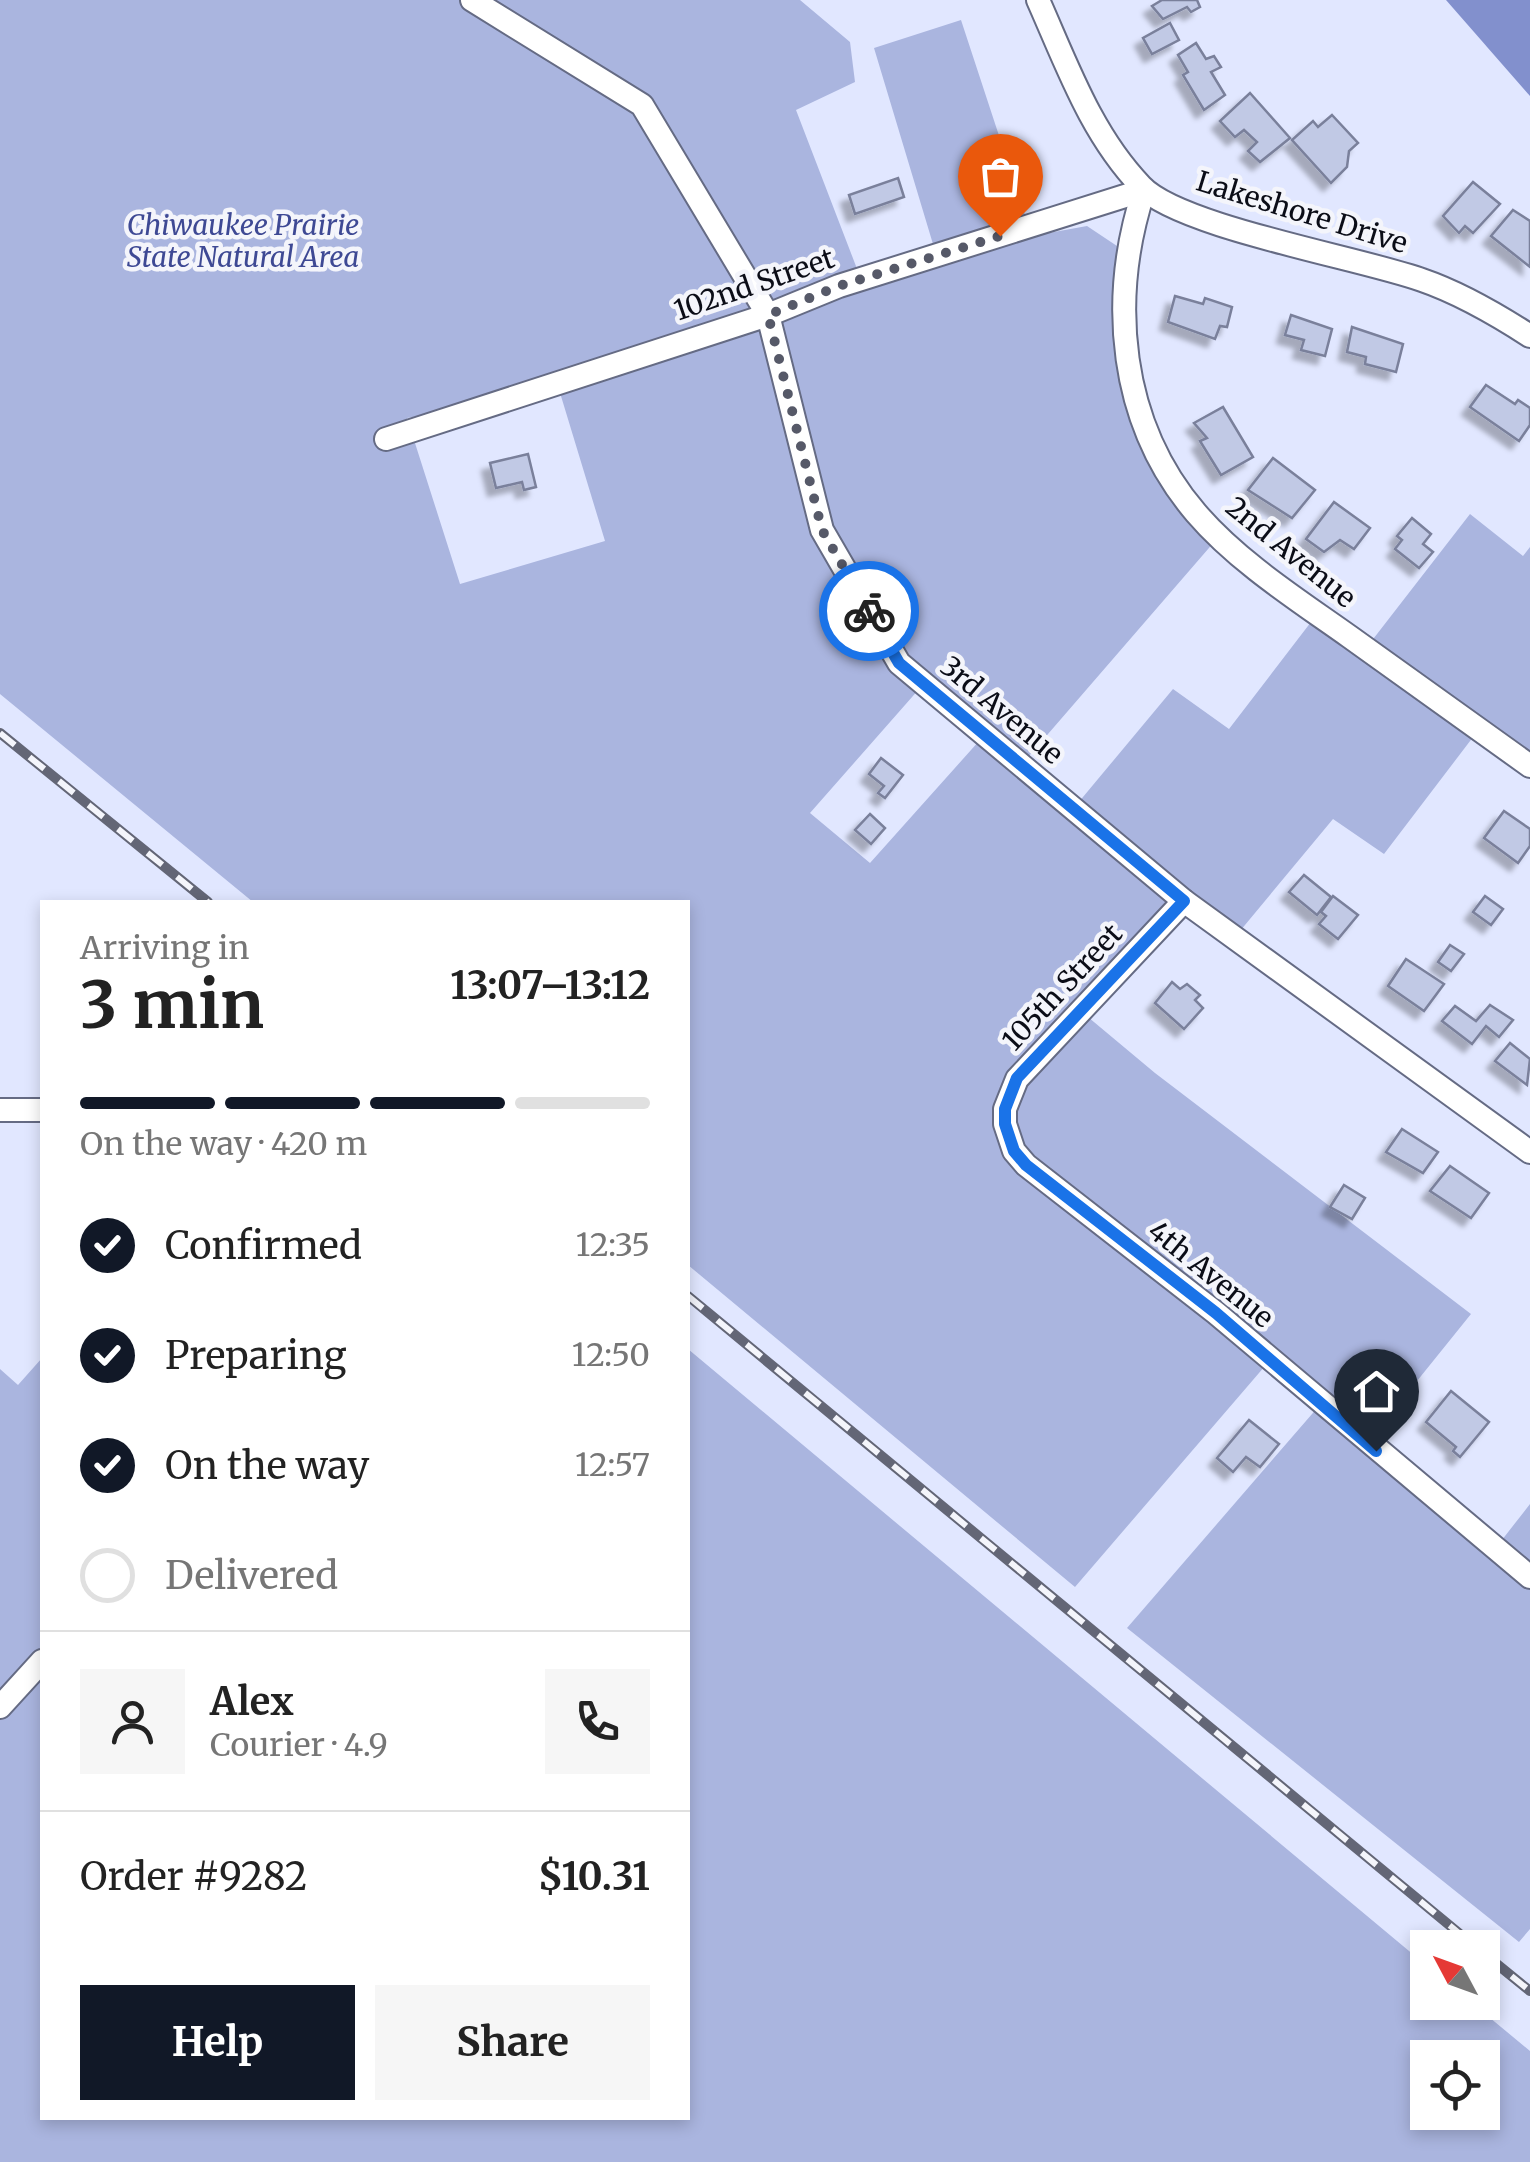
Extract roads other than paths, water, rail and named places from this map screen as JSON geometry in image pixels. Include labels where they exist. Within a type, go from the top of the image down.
[{"type":"street","name":"3rd Avenue","points":[[472,0],[642,105],[768,315],[822,530],[899,663],[1184,901],[1530,1152]]},
{"type":"street","name":"Lakeshore Drive","points":[[1038,0],[1086,108],[1108,147],[1144,190],[1242,231],[1422,280],[1530,336]]},
{"type":"street","name":"102nd Street","points":[[386,439],[768,315],[839,286],[1144,190]]},
{"type":"street","name":"2nd Avenue","points":[[1144,190],[1129,236],[1128,362],[1137,408],[1177,489],[1229,545],[1296,598],[1530,766]]},
{"type":"street","name":"105th Street","points":[[1005,1124],[1005,1109],[1017,1078],[1184,901]]},
{"type":"street","points":[[0,1110],[40,1110]]},
{"type":"street","name":"4th Avenue","points":[[1005,1124],[1014,1151],[1043,1181],[1216,1313],[1530,1577]]},
{"type":"street","points":[[0,1707],[40,1663]]},
{"type":"railway","points":[[0,733],[206,900]]},
{"type":"railway","points":[[690,1298],[1455,1930]]},
{"type":"railway","points":[[1500,1967],[1530,1991]]},
{"type":"park label","name":"Chiwaukee Prairie State Natural Area","points":[[243,241]]}]
